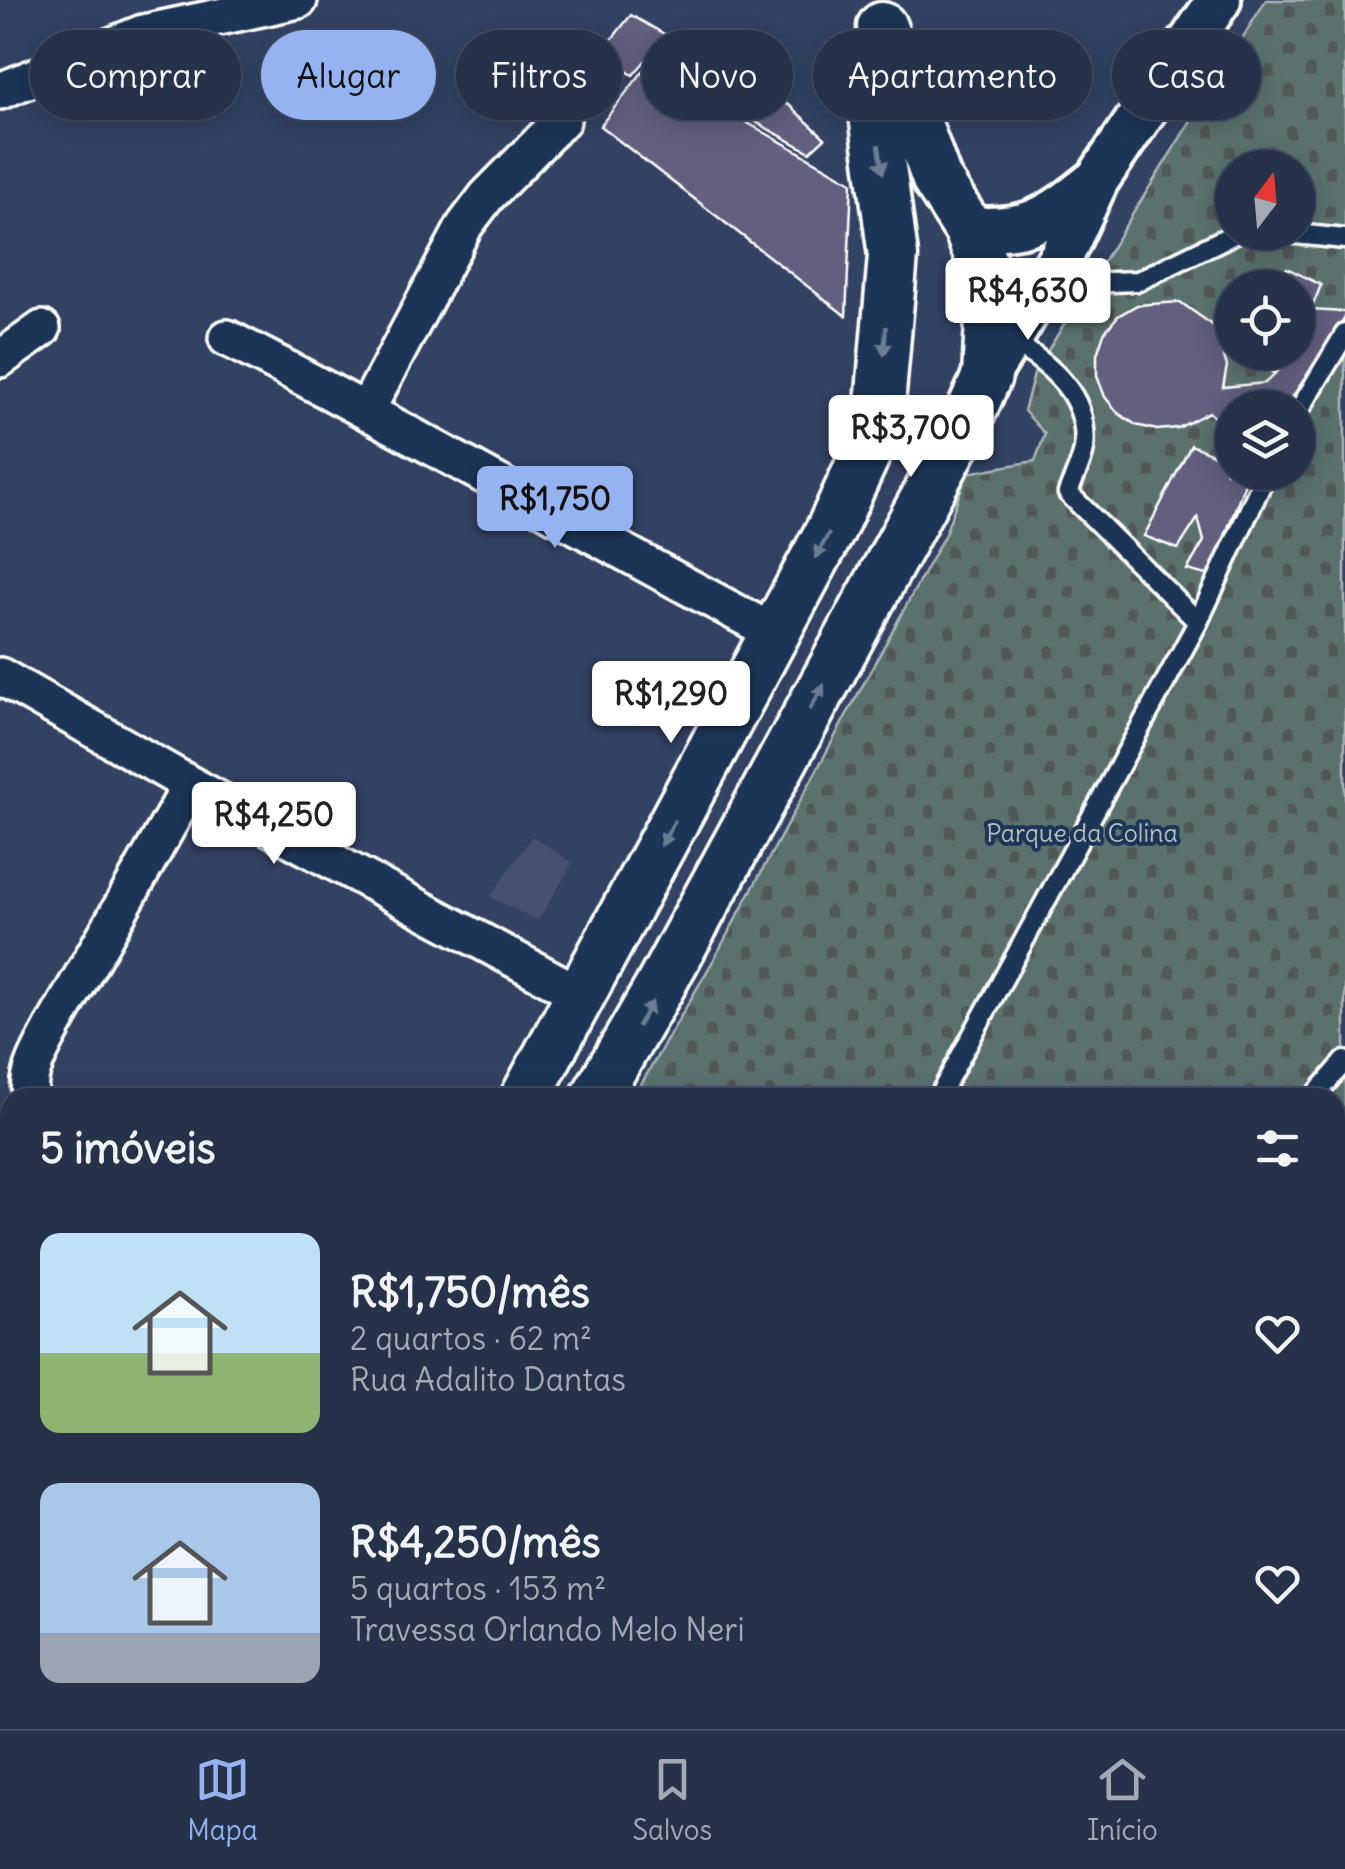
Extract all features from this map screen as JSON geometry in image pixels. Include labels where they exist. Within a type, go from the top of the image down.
[{"type":"main road","points":[[601,1088],[659,988],[998,358],[983,265],[968,228],[937,180],[881,14]]},
{"type":"main road","points":[[531,1088],[831,529],[878,426],[893,256],[875,122],[881,14]]},
{"type":"main road","points":[[893,256],[905,232],[914,225],[968,228]]},
{"type":"main road","points":[[878,426],[925,444],[952,443]]},
{"type":"street","points":[[0,91],[143,33],[298,0]]},
{"type":"street","points":[[998,358],[1048,278],[1097,180],[1219,0]]},
{"type":"street","points":[[367,409],[465,225],[487,196],[562,120]]},
{"type":"street","points":[[968,228],[1014,230],[1054,215],[1097,180]]},
{"type":"street","points":[[0,359],[42,329]]},
{"type":"street","points":[[227,338],[367,409],[637,562],[775,633]]},
{"type":"street","points":[[0,676],[190,785],[582,996]]},
{"type":"street","points":[[28,1088],[53,1027],[190,785]]},
{"type":"lane","points":[[1315,235],[1345,238]]},
{"type":"lane","points":[[1048,278],[1085,283],[1138,281],[1215,243]]},
{"type":"lane","points":[[1311,390],[1345,334]]},
{"type":"lane","points":[[998,358],[1040,358],[1076,396],[1084,448],[1068,493],[1198,622]]},
{"type":"lane","points":[[943,1088],[1198,622],[1259,490]]},
{"type":"lane","points":[[1322,1088],[1345,1061]]},
{"type":"shaded area","points":[[532,836],[573,863],[538,921],[490,897]]},
{"type":"green space","name":"Parque da Colina","points":[[1266,0],[1345,0],[1345,1088],[639,1088],[713,961],[945,534],[967,473],[1035,461],[1045,434],[1024,411],[1035,371],[1191,120],[1261,120],[1261,30],[1247,30]]},
{"type":"building","points":[[631,15],[657,30],[642,30],[642,64],[633,75],[622,68],[619,30]]},
{"type":"building","points":[[642,72],[642,120],[742,120],[852,182],[846,316],[600,126],[605,120],[622,120],[622,98]]},
{"type":"building","points":[[793,109],[825,138],[810,152],[752,120],[793,120]]},
{"type":"building","points":[[1180,302],[1214,326],[1215,370],[1226,370],[1223,387],[1265,383],[1279,370],[1310,370],[1297,390],[1215,390],[1215,418],[1209,412],[1178,428],[1157,430],[1136,425],[1118,413],[1105,397],[1097,376],[1097,354],[1104,333],[1118,316],[1137,305]]},
{"type":"building","points":[[1315,310],[1345,312],[1345,318],[1315,363]]},
{"type":"building","points":[[1191,445],[1215,455],[1215,490],[1242,490],[1210,576],[1187,570],[1204,541],[1198,518],[1178,549],[1144,536]]}]
